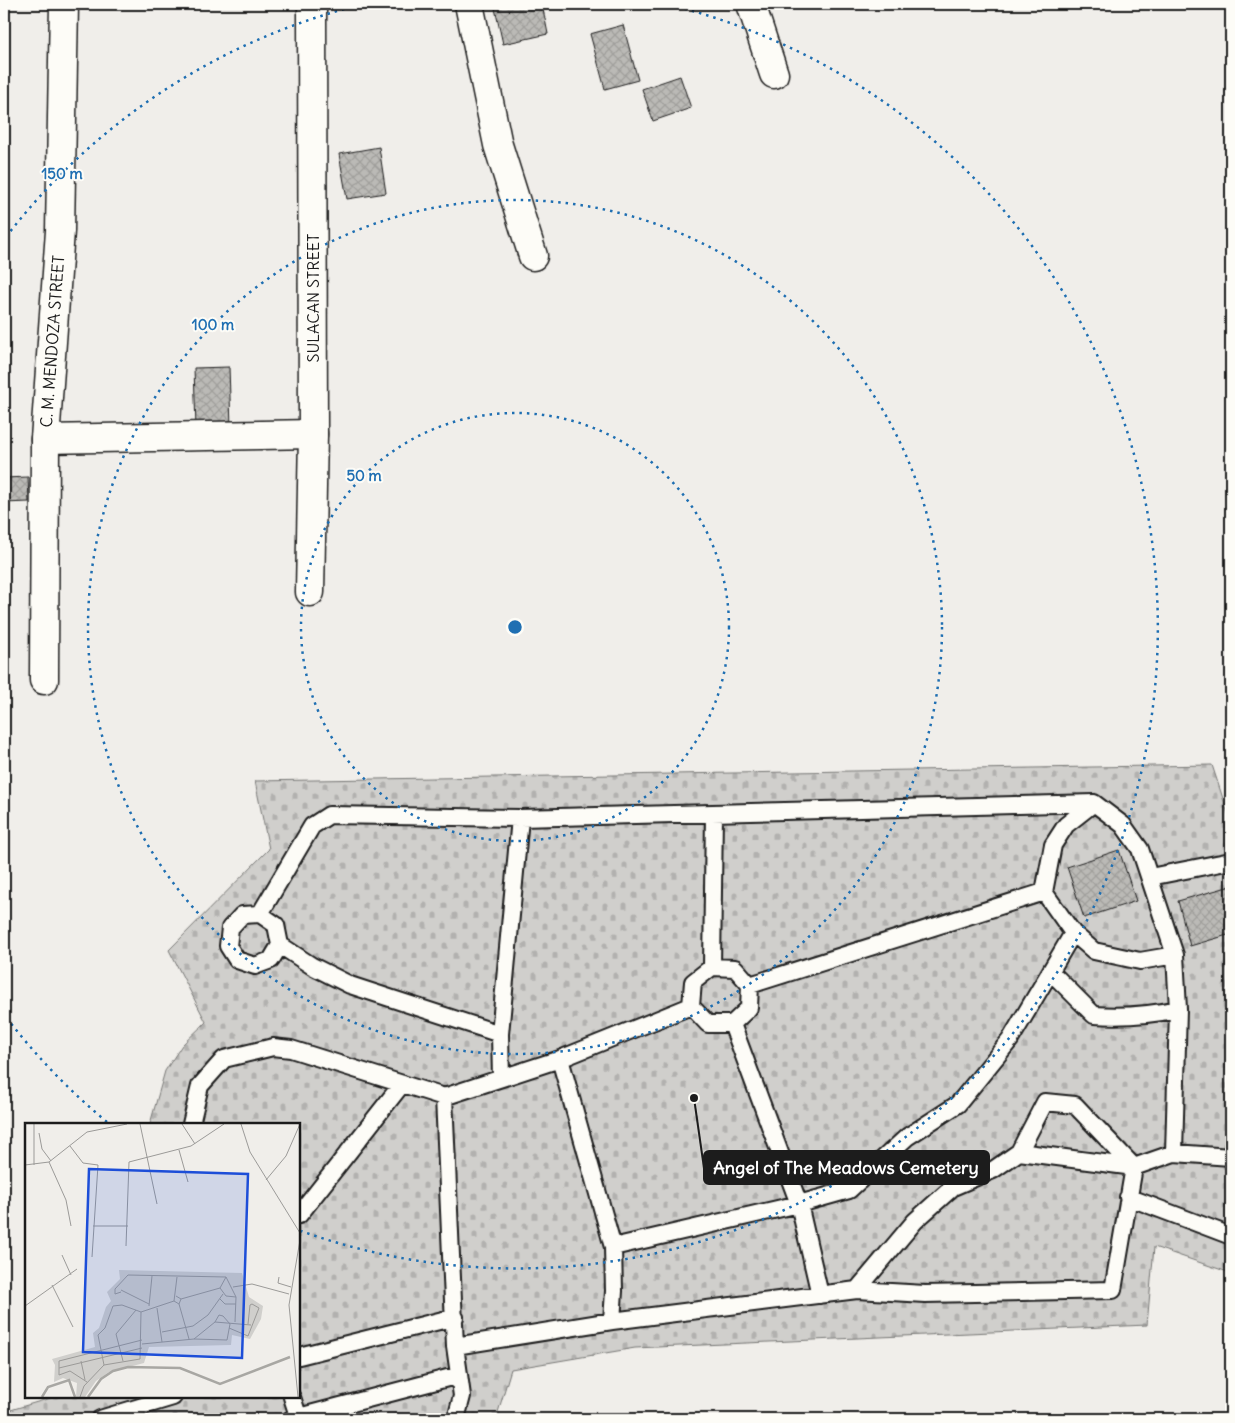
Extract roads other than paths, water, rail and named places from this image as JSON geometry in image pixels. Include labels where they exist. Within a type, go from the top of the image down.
[{"type":"street","name":"C. M. MENDOZA STREET","points":[[44,680],[45,439],[60,231],[64,4]]},
{"type":"street","name":"SULACAN STREET","points":[[310,592],[313,434],[312,4]]},
{"type":"street","points":[[469,4],[498,145],[533,256]]},
{"type":"street","points":[[751,4],[774,74]]},
{"type":"street","points":[[45,439],[313,434]]},
{"type":"lane","points":[[1094,803],[1066,825],[1053,845],[1044,892],[1072,933],[1094,951],[1140,961],[1176,955]]},
{"type":"lane","points":[[260,914],[312,826],[329,815],[520,818],[1094,803],[1123,824],[1140,849],[1176,955],[1178,1009],[1174,1153]]},
{"type":"lane","points":[[712,966],[714,814]]},
{"type":"lane","points":[[501,1078],[500,1034],[520,818]]},
{"type":"lane","points":[[1150,877],[1231,861]]},
{"type":"lane","points":[[750,985],[1044,892]]},
{"type":"lane","points":[[260,914],[276,925],[280,945],[271,960],[255,966],[238,960],[228,946],[230,928],[242,915],[260,914]]},
{"type":"lane","points":[[613,1247],[800,1204],[849,1190],[907,1137],[958,1104],[1010,1040],[1072,933]]},
{"type":"lane","points":[[280,945],[312,966],[350,985],[500,1034]]},
{"type":"lane","points":[[712,966],[735,968],[750,985],[749,1008],[732,1024],[708,1024],[691,1006],[693,982],[712,966]]},
{"type":"lane","points":[[1051,972],[1094,1015],[1154,1014],[1178,1009]]},
{"type":"lane","points":[[191,1123],[200,1086],[224,1059],[273,1047],[291,1049],[444,1097],[560,1059],[691,1006]]},
{"type":"lane","points":[[732,1024],[800,1204],[820,1295]]},
{"type":"lane","points":[[560,1059],[613,1247],[614,1291],[612,1321]]},
{"type":"lane","points":[[300,1214],[402,1084]]},
{"type":"lane","points":[[444,1097],[455,1346],[462,1396],[456,1419]]},
{"type":"lane","points":[[857,1290],[915,1221],[954,1186],[993,1170],[1019,1152],[1045,1102],[1075,1105],[1134,1166]]},
{"type":"lane","points":[[1019,1152],[1134,1166],[1174,1153],[1231,1157]]},
{"type":"lane","points":[[455,1346],[612,1321],[857,1290],[925,1294],[1113,1290],[1134,1166]]},
{"type":"lane","points":[[1128,1198],[1231,1236]]},
{"type":"lane","points":[[300,1356],[455,1316]]},
{"type":"lane","points":[[292,1398],[296,1418],[459,1374]]},
{"type":"lane","points":[[100,1419],[143,1408],[170,1398]]},
{"type":"place","name":"Angel of The Meadows Cemetery","points":[[694,1098]]}]
